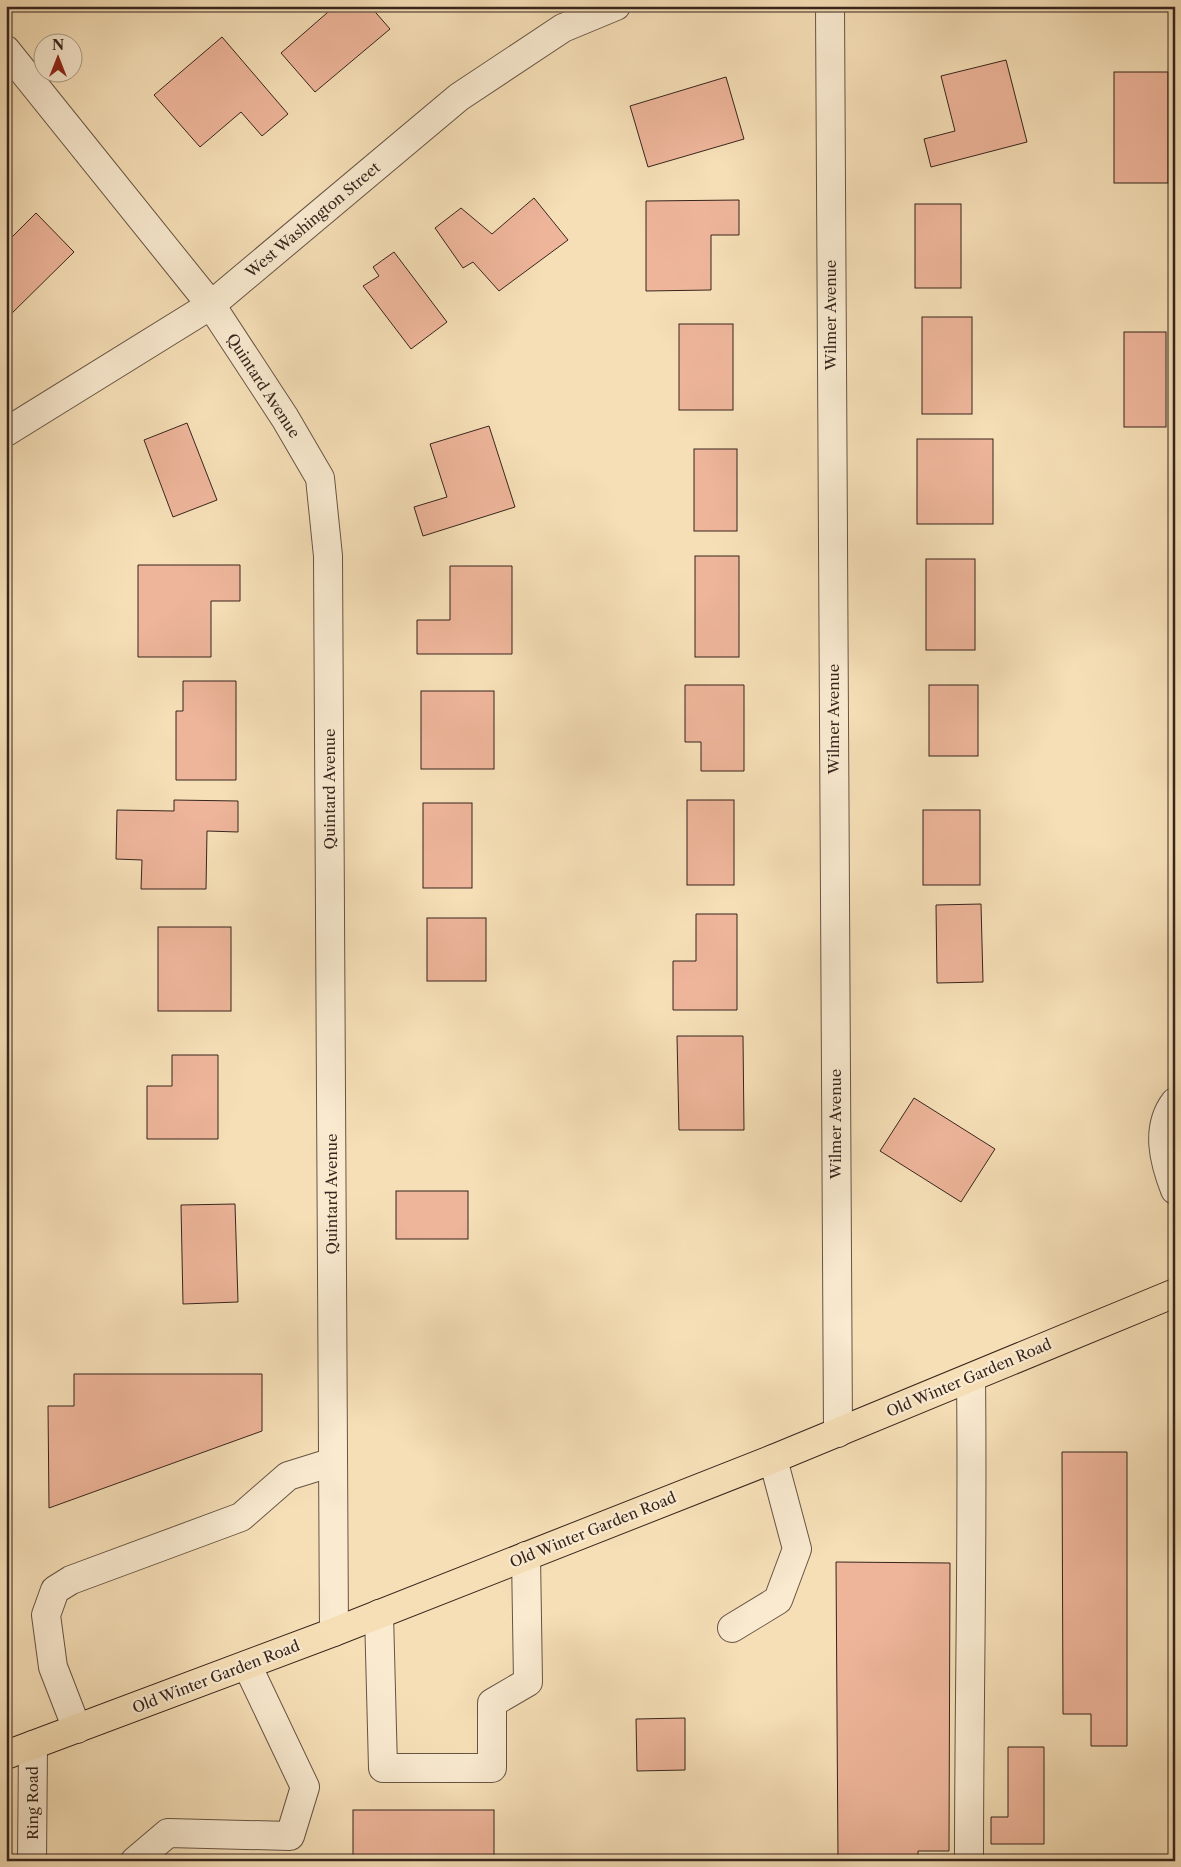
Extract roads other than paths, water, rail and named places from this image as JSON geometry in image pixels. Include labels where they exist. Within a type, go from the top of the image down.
[{"type":"main road","name":"Old Winter Garden Road","points":[[6,1755],[334,1632],[838,1433],[1175,1293]]},
{"type":"street","name":"West Washington Street","points":[[6,432],[211,305],[459,97],[563,28],[616,6]]},
{"type":"street","name":"Wilmer Avenue","points":[[830,6],[838,1433]]},
{"type":"street","name":"Quintard Avenue","points":[[6,50],[211,305],[285,418],[320,478],[327,546],[334,1632]]},
{"type":"street","points":[[1175,1102],[1167,1116],[1163,1142],[1175,1190]]},
{"type":"street","points":[[970,1861],[971,1378]]},
{"type":"street","points":[[732,1628],[778,1600],[797,1549],[773,1458]]},
{"type":"street","points":[[78,1729],[53,1668],[46,1615],[55,1590],[71,1580],[241,1516],[288,1476],[333,1462]]},
{"type":"street","points":[[380,1614],[383,1768],[492,1768],[492,1703],[528,1682],[526,1556]]},
{"type":"street","points":[[136,1861],[168,1833],[290,1836],[306,1787],[247,1665]]},
{"type":"street","name":"Ring Road","points":[[32,1861],[33,1746]]}]
